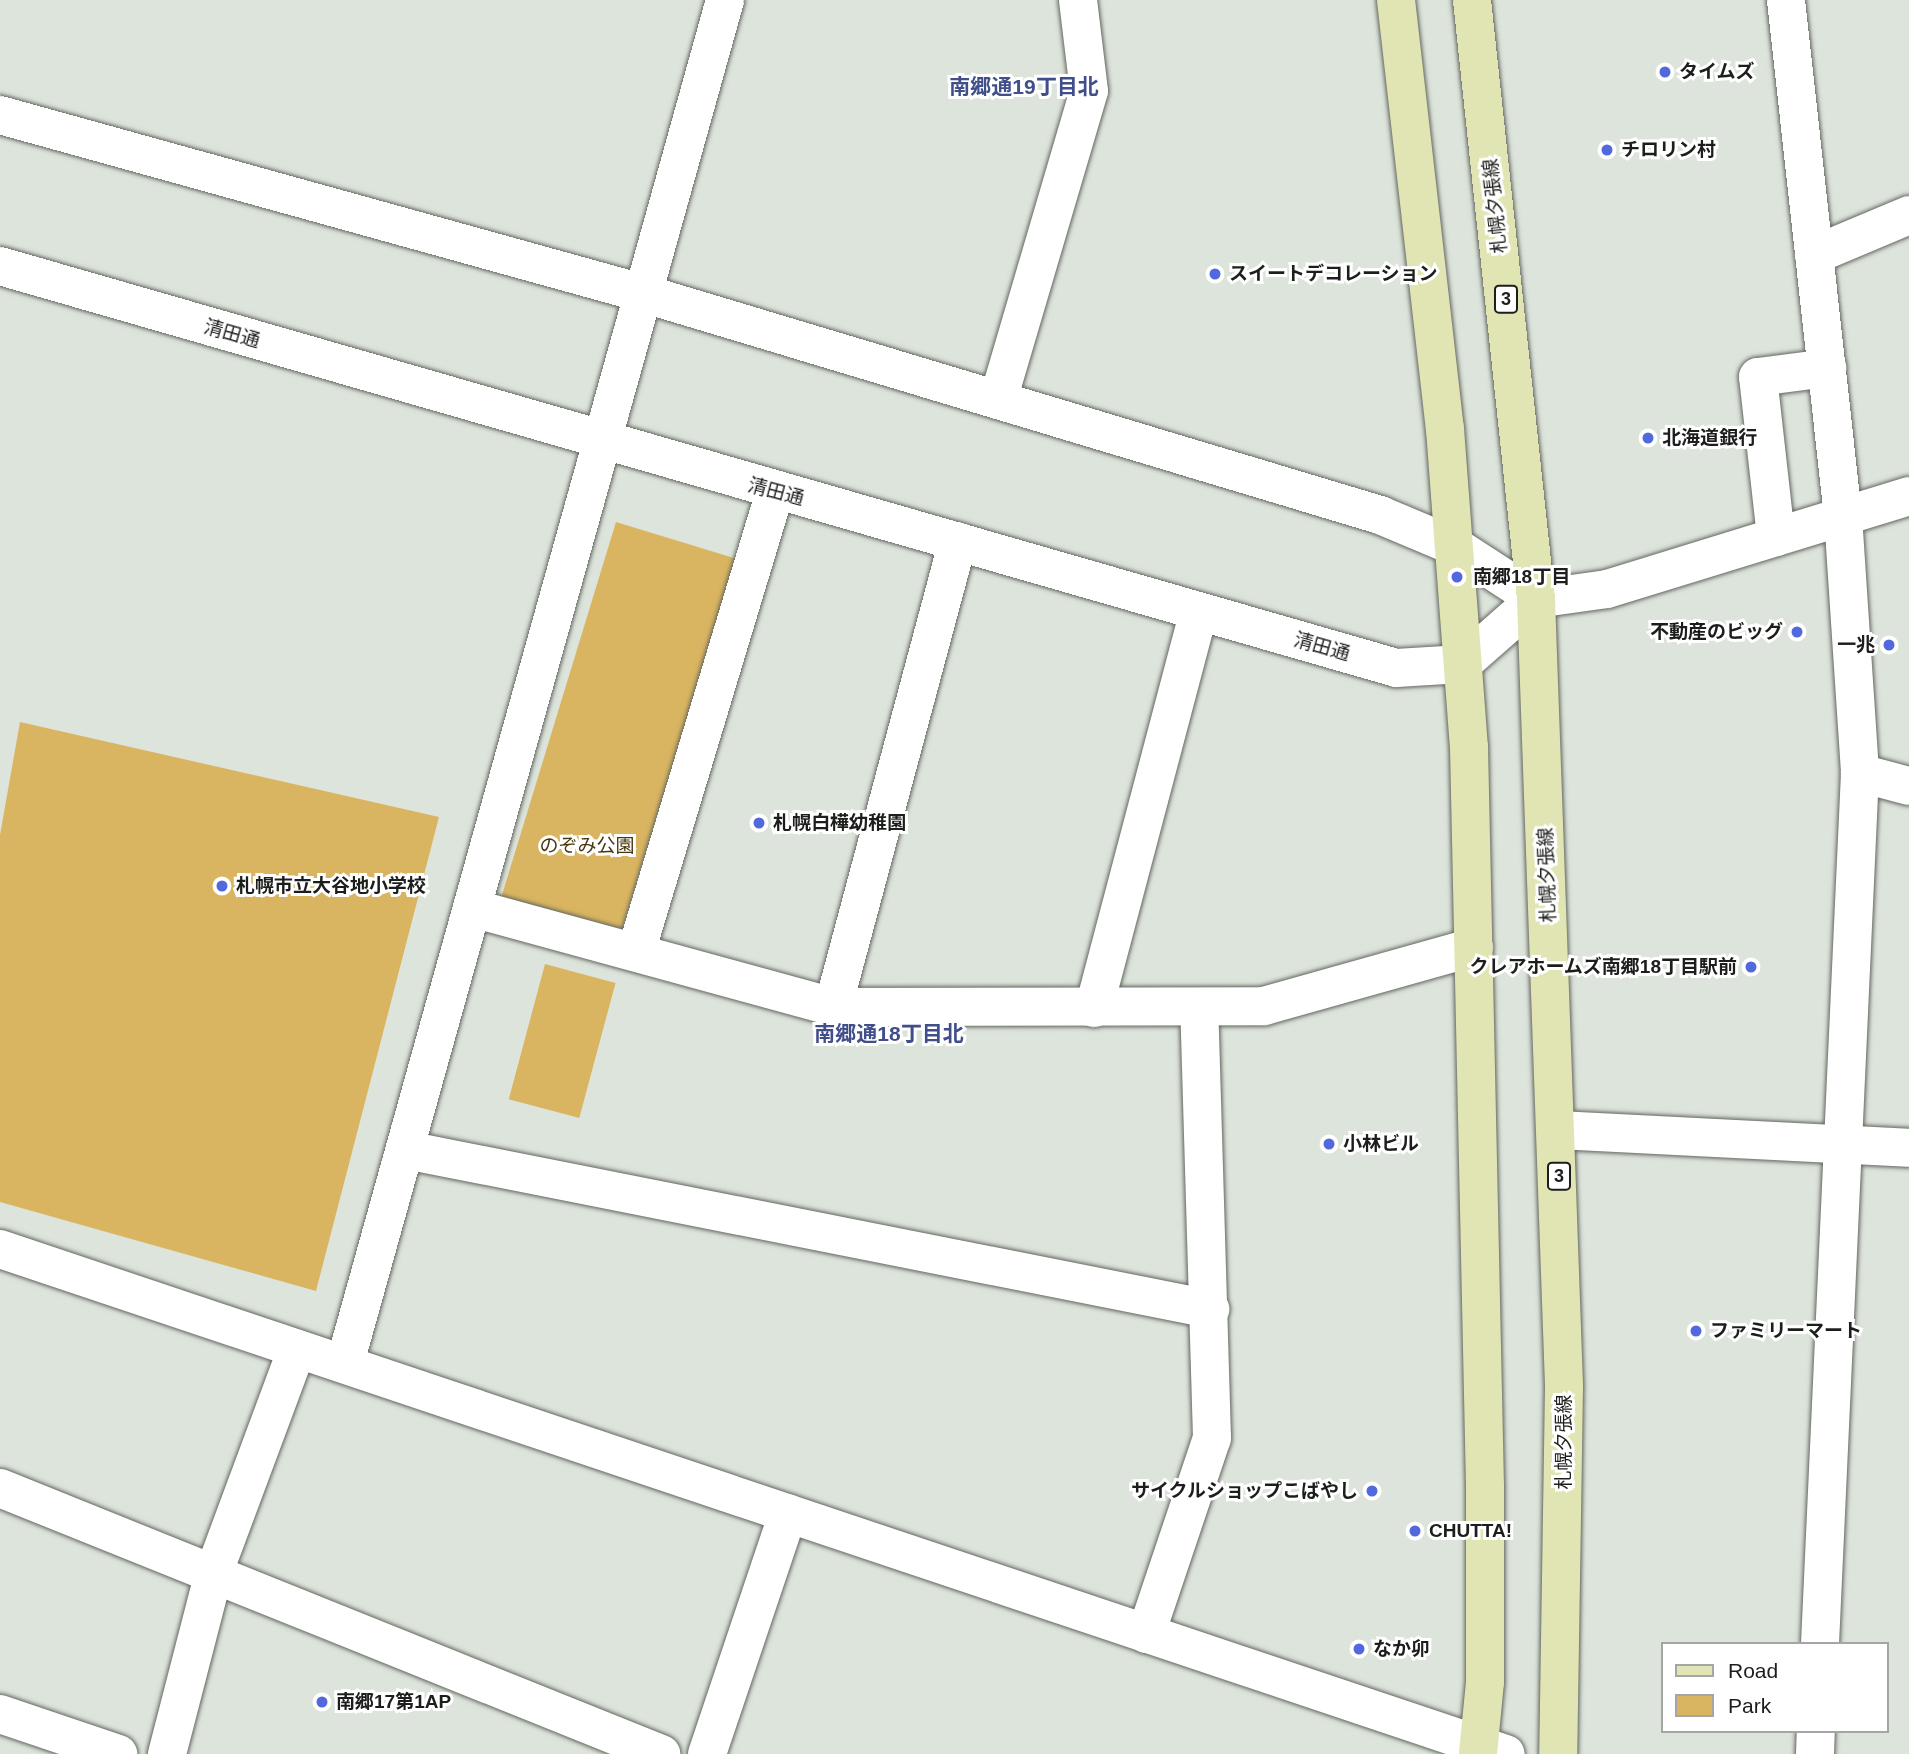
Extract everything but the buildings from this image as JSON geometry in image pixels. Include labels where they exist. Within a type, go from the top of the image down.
[{"type":"main road","points":[[1396,0],[1456,547],[1474,947],[1488,1751]]},
{"type":"main road","name":"札幌夕張線","points":[[1472,0],[1536,599],[1557,1130],[1564,1387],[1558,1754]]},
{"type":"street","points":[[345,1363],[406,1150],[599,440],[725,0]]},
{"type":"street","points":[[998,400],[1089,91],[1078,0]]},
{"type":"street","points":[[1786,0],[1843,516],[1860,773],[1820,1642]]},
{"type":"street","points":[[0,115],[642,293],[1380,515],[1456,547],[1536,599]]},
{"type":"street","points":[[1814,255],[1909,215]]},
{"type":"street","name":"清田通","points":[[0,266],[775,492],[958,541],[1198,613],[1396,668],[1462,664]]},
{"type":"street","points":[[1776,537],[1758,377],[1827,368]]},
{"type":"street","points":[[636,952],[775,492]]},
{"type":"street","points":[[1462,664],[1536,599],[1607,589],[1909,496]]},
{"type":"street","points":[[833,1007],[958,541]]},
{"type":"street","points":[[1094,1008],[1198,613]]},
{"type":"street","points":[[1860,773],[1909,786]]},
{"type":"street","points":[[472,908],[833,1007],[1264,1006],[1474,947]]},
{"type":"street","points":[[1146,1634],[1212,1438],[1199,1008]]},
{"type":"street","points":[[1557,1130],[1909,1148]]},
{"type":"street","points":[[406,1150],[1210,1309]]},
{"type":"street","points":[[0,1248],[1488,1751]]},
{"type":"street","points":[[167,1754],[214,1572],[298,1349]]},
{"type":"street","points":[[0,1488],[661,1754]]},
{"type":"street","points":[[707,1754],[788,1513]]},
{"type":"street","points":[[0,1714],[118,1754]]},
{"type":"street","points":[[1815,1754],[1816,1733]]},
{"type":"green space","name":"のぞみ公園","points":[[616,522],[736,559],[619,938],[500,902]]},
{"type":"green space","points":[[20,722],[439,817],[316,1291],[0,1202],[0,835]]},
{"type":"green space","points":[[545,964],[616,983],[579,1118],[509,1099]]},
{"type":"place","name":"タイムズ","points":[[1665,72]]},
{"type":"place","name":"チロリン村","points":[[1607,150]]},
{"type":"place","name":"スイートデコレーション","points":[[1215,274]]},
{"type":"place","name":"北海道銀行","points":[[1648,438]]},
{"type":"place","name":"南郷18丁目","points":[[1457,577]]},
{"type":"place","name":"不動産のビッグ","points":[[1797,632]]},
{"type":"place","name":"一兆","points":[[1889,645]]},
{"type":"place","name":"札幌白樺幼稚園","points":[[759,823]]},
{"type":"place","name":"札幌市立大谷地小学校","points":[[222,886]]},
{"type":"place","name":"クレアホームズ南郷18丁目駅前","points":[[1751,967]]},
{"type":"place","name":"小林ビル","points":[[1329,1144]]},
{"type":"place","name":"ファミリーマート","points":[[1696,1331]]},
{"type":"place","name":"サイクルショップこばやし","points":[[1372,1491]]},
{"type":"place","name":"CHUTTA!","points":[[1415,1531]]},
{"type":"place","name":"なか卯","points":[[1359,1649]]},
{"type":"place","name":"南郷17第1AP","points":[[322,1702]]},
{"type":"district","name":"南郷通19丁目北","points":[[1024,87]]},
{"type":"district","name":"南郷通18丁目北","points":[[889,1034]]}]
